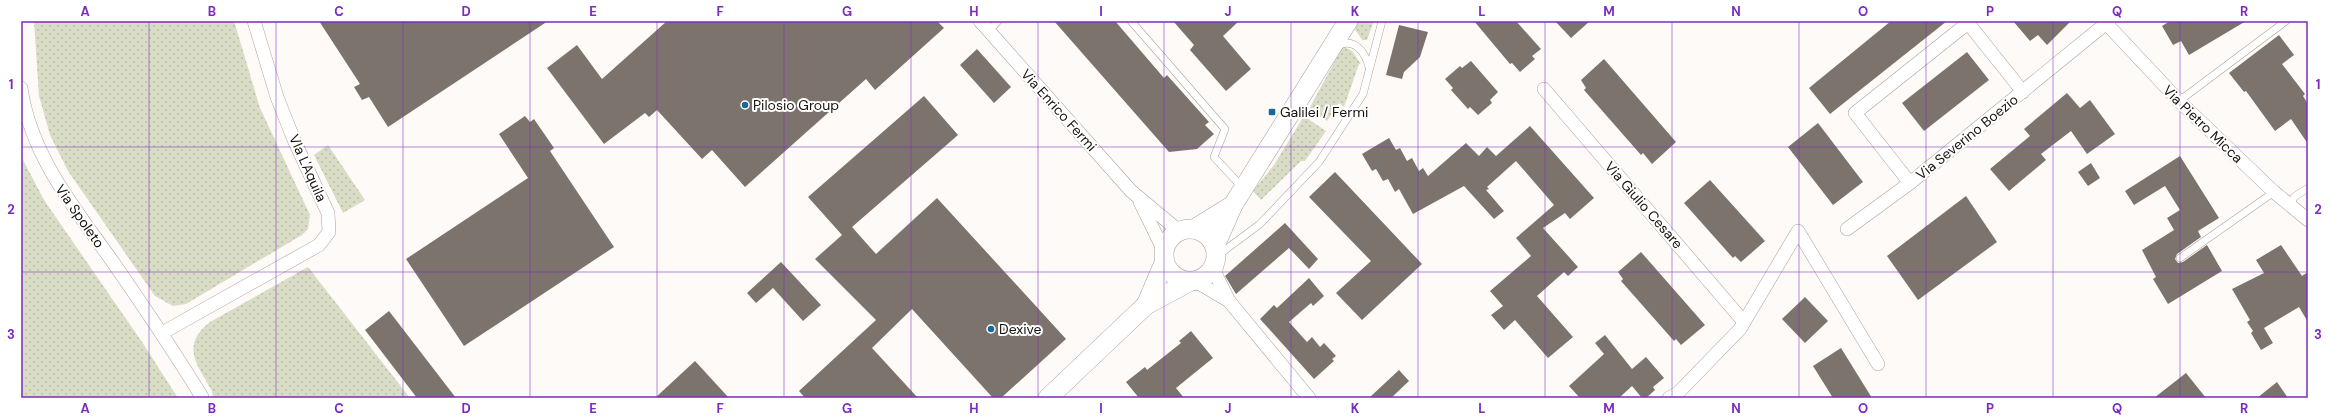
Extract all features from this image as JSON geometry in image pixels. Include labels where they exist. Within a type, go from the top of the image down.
[{"type":"street","name":"VIa L'Aquila","points":[[162,333],[319,245],[326,238],[330,224],[328,213],[294,140],[278,98],[254,21]]},
{"type":"street","name":"Via Enrico Fermi","points":[[980,21],[1138,198],[1186,230]]},
{"type":"street","points":[[1048,398],[1146,305],[1205,277],[1215,257],[1233,205],[1348,21]]},
{"type":"street","name":"Via Pietro Micca","points":[[2106,22],[2179,101],[2274,192],[2308,220]]},
{"type":"street","name":"Via Severino Boezio","points":[[1847,229],[1910,183],[2023,92],[2106,22]]},
{"type":"street","name":"Via Severino Boezio","points":[[1910,183],[1855,113],[1968,23],[2023,92]]},
{"type":"street","name":"Via Spoleto","points":[[21,88],[31,131],[53,177],[162,333],[202,397]]},
{"type":"street","name":"Via Giulio Cesare","points":[[1544,89],[1744,322]]},
{"type":"street","name":"Via Enrico Fermi","points":[[1138,198],[1164,256]]},
{"type":"street","points":[[1146,305],[1169,238],[1233,205]]},
{"type":"street","points":[[1186,230],[1206,234],[1229,301],[1309,398]]},
{"type":"street","points":[[1669,398],[1678,393],[1740,329],[1798,231],[1878,364]]},
{"type":"street","points":[[1164,256],[1173,277],[1192,282],[1229,301]]},
{"type":"lane","points":[[990,32],[998,21]]},
{"type":"lane","points":[[1130,21],[1225,129],[1214,157],[1244,189]]},
{"type":"lane","points":[[1215,257],[1260,224],[1319,162],[1363,94],[1382,21]]},
{"type":"lane","points":[[2179,101],[2286,21]]},
{"type":"lane","points":[[1329,53],[1346,42],[1353,43],[1367,59],[1369,70]]},
{"type":"lane","points":[[2291,206],[2294,197],[2308,188]]},
{"type":"lane","points":[[2180,258],[2274,192]]},
{"type":"green space","points":[[34,21],[234,21],[260,108],[310,215],[308,229],[302,235],[186,304],[173,306],[155,296],[68,171],[50,135],[39,96]]},
{"type":"green space","points":[[1357,21],[1374,21],[1367,40],[1362,40],[1355,29]]},
{"type":"green space","points":[[1343,46],[1352,51],[1361,64],[1359,64],[1344,107],[1339,103],[1327,121],[1309,109]]},
{"type":"green space","points":[[1304,116],[1326,131],[1305,161],[1301,161],[1261,200],[1253,191],[1274,165]]},
{"type":"green space","points":[[328,145],[365,200],[343,213],[314,155]]},
{"type":"green space","points":[[21,156],[44,200],[142,342],[178,398],[21,398]]},
{"type":"green space","points":[[308,267],[410,398],[213,398],[212,391],[197,364],[194,355],[193,347],[201,331],[210,322]]},
{"type":"building","points":[[319,21],[548,21],[388,127],[369,97],[362,100],[354,87],[360,84]]},
{"type":"building","name":"Pilosio Group","points":[[667,21],[937,21],[944,28],[875,90],[866,79],[745,187],[712,150],[702,159],[657,110],[649,117],[645,113],[604,144],[547,68],[577,45],[602,79]]},
{"type":"building","points":[[1054,21],[1115,21],[1164,78],[1167,75],[1209,122],[1205,125],[1214,134],[1197,149],[1169,152]]},
{"type":"building","points":[[1173,21],[1239,21],[1223,36],[1251,69],[1226,91],[1190,50],[1194,45]]},
{"type":"building","points":[[1474,21],[1516,21],[1541,49],[1532,56],[1535,59],[1520,72],[1512,63],[1510,64]]},
{"type":"building","points":[[1555,21],[1590,21],[1571,38]]},
{"type":"building","points":[[1891,21],[1947,21],[1830,114],[1809,88]]},
{"type":"building","points":[[2013,21],[2071,21],[2047,45],[2038,35],[2030,41]]},
{"type":"building","points":[[2170,21],[2246,21],[2189,55],[2181,41],[2173,45],[2162,26]]},
{"type":"building","points":[[1399,25],[1428,32],[1420,57],[1404,72],[1402,79],[1386,75]]},
{"type":"building","points":[[2279,35],[2294,55],[2282,64],[2305,94],[2303,96],[2308,104],[2308,144],[2291,119],[2275,131],[2246,91],[2244,92],[2229,73]]},
{"type":"building","points":[[977,49],[1011,87],[994,103],[960,65]]},
{"type":"building","points":[[1967,52],[1989,80],[1924,131],[1902,103]]},
{"type":"building","points":[[1604,59],[1676,142],[1652,164],[1643,153],[1641,155],[1584,90],[1586,88],[1581,80]]},
{"type":"building","points":[[1471,61],[1498,92],[1490,100],[1492,103],[1478,115],[1470,107],[1468,109],[1451,90],[1453,88],[1445,79],[1460,66],[1462,68]]},
{"type":"building","points":[[2067,93],[2080,108],[2090,100],[2115,134],[2087,154],[2071,131],[2041,154],[2046,160],[2009,191],[1990,169],[2030,136],[2024,129]]},
{"type":"building","points":[[924,96],[958,135],[852,227],[876,254],[937,198],[1066,339],[1001,398],[993,398],[912,309],[872,348],[918,398],[805,398],[799,391],[876,320],[815,259],[842,235],[808,197]]},
{"type":"building","points":[[525,116],[530,122],[534,119],[554,148],[550,151],[614,247],[464,346],[406,259],[528,178],[499,134]]},
{"type":"building","points":[[1818,123],[1863,182],[1833,205],[1788,147]]},
{"type":"building","points":[[1530,126],[1594,198],[1570,219],[1565,213],[1543,228],[1578,267],[1568,276],[1564,272],[1537,296],[1573,337],[1548,358],[1515,320],[1504,330],[1491,315],[1503,306],[1490,291],[1531,256],[1516,238],[1554,205],[1516,161],[1487,187],[1489,189],[1486,190],[1504,211],[1494,219],[1464,186],[1413,214],[1399,189],[1395,192],[1388,179],[1383,181],[1376,169],[1372,171],[1362,154],[1389,138],[1396,150],[1400,148],[1407,161],[1412,158],[1419,171],[1423,168],[1428,176],[1466,143],[1479,156],[1487,147],[1496,156]]},
{"type":"building","points":[[2180,156],[2219,218],[2198,231],[2201,237],[2177,254],[2175,259],[2178,263],[2183,262],[2207,245],[2222,271],[2168,304],[2153,279],[2156,277],[2142,250],[2174,230],[2167,218],[2180,210],[2165,186],[2134,205],[2125,191]]},
{"type":"building","points":[[2091,163],[2100,178],[2088,186],[2078,172]]},
{"type":"building","points":[[1335,172],[1422,264],[1362,320],[1336,293],[1371,261],[1309,197]]},
{"type":"building","points":[[1710,180],[1765,241],[1741,262],[1735,256],[1733,258],[1684,203]]},
{"type":"building","points":[[1966,196],[1997,242],[1918,300],[1887,256]]},
{"type":"building","points":[[1285,223],[1318,259],[1309,269],[1289,248],[1236,294],[1225,276]]},
{"type":"building","points":[[2281,245],[2302,276],[2308,272],[2308,322],[2299,307],[2264,328],[2273,343],[2261,350],[2251,333],[2253,331],[2247,322],[2250,320],[2232,289],[2264,273],[2256,260]]},
{"type":"building","points":[[1641,252],[1705,325],[1681,345],[1676,339],[1674,341],[1621,281],[1623,279],[1618,272]]},
{"type":"building","points":[[781,262],[821,305],[803,321],[773,288],[756,303],[747,293]]},
{"type":"building","points":[[1309,278],[1324,296],[1313,306],[1311,303],[1289,322],[1307,342],[1312,337],[1320,347],[1324,343],[1336,356],[1332,359],[1334,361],[1314,379],[1260,319],[1274,305],[1277,308]]},
{"type":"building","points":[[1805,297],[1828,321],[1805,343],[1782,319]]},
{"type":"building","points":[[389,311],[456,398],[417,398],[365,330]]},
{"type":"building","points":[[1191,331],[1213,358],[1176,388],[1184,398],[1139,398],[1126,382],[1145,367],[1147,370],[1181,343],[1179,341]]},
{"type":"building","points":[[1605,335],[1632,369],[1646,357],[1664,378],[1653,387],[1655,390],[1646,398],[1642,398],[1632,386],[1619,398],[1580,398],[1569,386],[1604,354],[1595,343]]},
{"type":"building","points":[[1841,348],[1872,398],[1833,398],[1813,366]]},
{"type":"building","points":[[695,361],[729,398],[655,398]]},
{"type":"building","points":[[1399,370],[1409,381],[1391,398],[1369,398]]},
{"type":"building","points":[[2186,373],[2206,398],[2154,398]]},
{"type":"building","points":[[2277,382],[2288,398],[2257,398]]},
{"type":"place","name":"Pilosio Group","points":[[745,105]]},
{"type":"place","name":"Galilei / Fermi","points":[[1272,112]]},
{"type":"place","name":"Dexive","points":[[991,329]]}]
